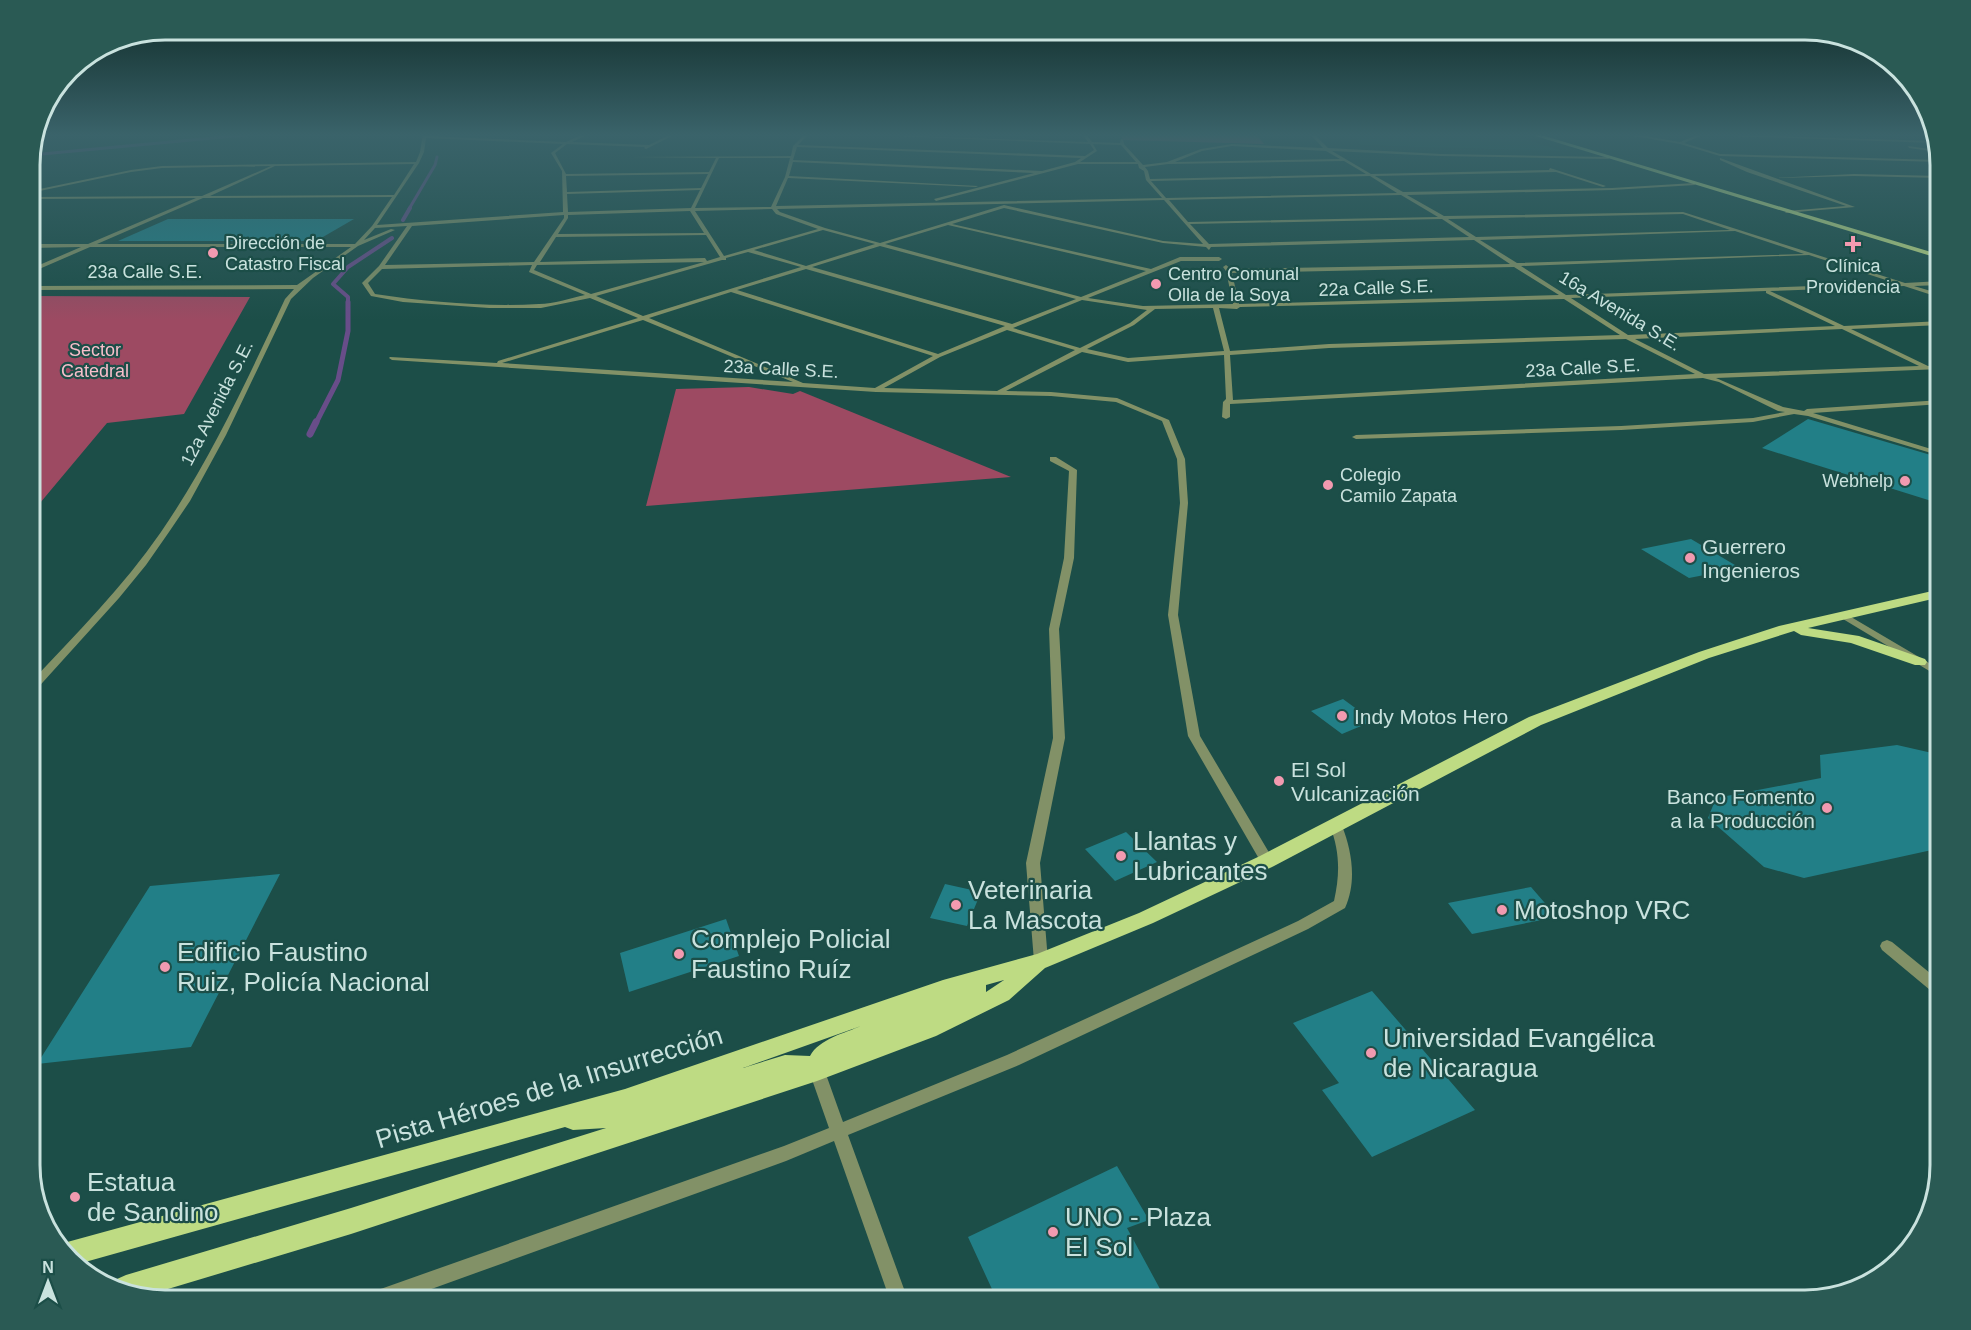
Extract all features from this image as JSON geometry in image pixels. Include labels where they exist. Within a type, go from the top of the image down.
[{"type":"main road","points":[[1734,196],[1930,254]]},
{"type":"main road","name":"Pista Héroes de la Insurrección","points":[[76,1252],[625,1099],[944,989],[1041,961],[1146,918],[1267,861],[1536,721],[1704,655],[1784,629],[1846,617],[1930,596]]},
{"type":"main road","points":[[1784,629],[1842,636],[1920,662]]},
{"type":"main road","name":"Pista Héroes de la Insurrección","points":[[135,1285],[362,1218],[817,1071],[928,1029],[1002,994],[1041,961]]},
{"type":"main road","points":[[556,1119],[594,1119],[633,1114],[785,1065],[806,1064],[817,1071]]},
{"type":"street","points":[[41,198],[380,196]]},
{"type":"street","name":"12a Avenida S.E.","points":[[41,678],[120,590],[143,562],[175,515],[241,400],[288,299],[297,287],[356,245],[373,227],[393,196]]},
{"type":"street","points":[[565,196],[566,218],[531,271],[807,386]]},
{"type":"street","points":[[692,210],[698,196]]},
{"type":"street","points":[[773,208],[778,196]]},
{"type":"street","points":[[920,205],[953,196]]},
{"type":"street","points":[[1162,196],[1229,271],[1237,307]]},
{"type":"street","points":[[373,227],[566,213],[1321,196]]},
{"type":"street","name":"16a Avenida S.E.","points":[[1406,196],[1627,337],[1703,376],[1720,381],[1781,409],[1930,451]]},
{"type":"street","points":[[1787,212],[1853,207],[1822,196]]},
{"type":"street","points":[[41,267],[205,197]]},
{"type":"street","points":[[493,364],[1016,203]]},
{"type":"street","points":[[1003,207],[1163,242],[1208,246],[1742,231]]},
{"type":"street","name":"22a Calle S.E.","points":[[773,208],[778,213],[823,229],[1079,298],[1152,309],[1930,284]]},
{"type":"street","points":[[692,210],[724,259]]},
{"type":"street","points":[[1188,223],[1674,212],[1692,215],[1930,292]]},
{"type":"street","points":[[947,224],[1150,271]]},
{"type":"street","points":[[41,246],[356,245],[408,225]]},
{"type":"street","points":[[408,225],[381,267],[365,283],[373,295],[403,300],[489,306],[541,306],[590,296],[823,229]]},
{"type":"street","points":[[554,236],[708,234]]},
{"type":"street","points":[[749,251],[810,267],[1081,350],[1128,360],[1329,346],[1930,325]]},
{"type":"street","points":[[1229,271],[1514,265],[1814,254]]},
{"type":"street","points":[[381,267],[724,259]]},
{"type":"street","points":[[876,390],[938,356],[1180,259],[1219,259]]},
{"type":"street","name":"23a Calle S.E.","points":[[41,288],[297,287]]},
{"type":"street","points":[[1766,290],[1928,368]]},
{"type":"street","points":[[733,291],[938,356]]},
{"type":"street","points":[[1216,307],[1227,352],[1230,400],[1227,402],[1226,417]]},
{"type":"street","points":[[997,393],[1132,324],[1152,309]]},
{"type":"street","name":"23a Calle S.E.","points":[[392,358],[876,390],[1051,394],[1117,400],[1165,420],[1182,459],[1184,503],[1173,615],[1194,735],[1267,861]]},
{"type":"street","name":"23a Calle S.E.","points":[[1227,402],[1703,376],[1928,368]]},
{"type":"street","points":[[1356,437],[1753,420],[1797,412],[1930,403]]},
{"type":"street","points":[[1041,961],[1033,863],[1059,738],[1054,628],[1069,558],[1073,470],[1053,459]]},
{"type":"street","points":[[1846,617],[1930,668]]},
{"type":"street","points":[[403,1290],[775,1157],[1013,1060],[1303,925],[1340,904],[1347,872],[1345,847],[1336,826]]},
{"type":"street","points":[[1887,946],[1930,982]]},
{"type":"street","points":[[817,1071],[895,1290]]},
{"type":"green space","name":"Sector Catedral","points":[[41,296],[250,297],[184,414],[107,423],[41,502]]},
{"type":"green space","points":[[749,387],[793,394],[800,391],[1011,477],[646,506],[676,389]]},
{"type":"building","points":[[168,219],[354,219],[316,241],[118,241]]},
{"type":"building","name":"Webhelp","points":[[1808,419],[1930,455],[1930,501],[1762,448]]},
{"type":"building","name":"Guerrero Ingenieros","points":[[1691,539],[1740,568],[1689,578],[1641,549]]},
{"type":"building","name":"Indy Motos Hero","points":[[1343,699],[1373,721],[1342,734],[1311,711]]},
{"type":"building","name":"Banco Fomento a la Producción","points":[[1897,745],[1930,752],[1930,850],[1804,878],[1764,867],[1708,818],[1716,798],[1821,778],[1820,755]]},
{"type":"building","name":"Llantas y Lubricantes","points":[[1126,832],[1157,862],[1115,881],[1085,849]]},
{"type":"building","name":"Edificio Faustino Ruiz, Policía Nacional","points":[[280,874],[191,1047],[41,1064],[41,1058],[150,886]]},
{"type":"building","name":"Veterinaria La Mascota","points":[[945,884],[981,892],[967,926],[930,918]]},
{"type":"building","name":"Motoshop VRC","points":[[1531,887],[1557,917],[1472,934],[1448,903]]},
{"type":"building","name":"Complejo Policial Faustino Ruíz","points":[[726,919],[739,956],[629,992],[620,953]]},
{"type":"building","name":"Universidad Evangélica de Nicaragua","points":[[1372,991],[1475,1110],[1372,1157],[1322,1090],[1339,1083],[1293,1023]]},
{"type":"building","name":"UNO - Plaza El Sol","points":[[1117,1166],[1149,1220],[1127,1228],[1161,1290],[992,1290],[968,1237]]},
{"type":"waterway","points":[[409,209],[417,196]]},
{"type":"waterway","points":[[403,220],[410,208]]},
{"type":"waterway","points":[[316,423],[338,380],[348,331],[348,297],[333,284],[348,267],[392,238]]},
{"type":"waterway","points":[[310,434],[316,422]]},
{"type":"place","name":"Clínica Providencia","points":[[1853,244]]},
{"type":"place","name":"Dirección de Catastro Fiscal","points":[[213,253]]},
{"type":"place","name":"Centro Comunal Olla de la Soya","points":[[1156,284]]},
{"type":"place","name":"Webhelp","points":[[1905,481]]},
{"type":"place","name":"Colegio Camilo Zapata","points":[[1328,485]]},
{"type":"place","name":"Guerrero Ingenieros","points":[[1690,558]]},
{"type":"place","name":"Indy Motos Hero","points":[[1342,716]]},
{"type":"place","name":"El Sol Vulcanización","points":[[1279,781]]},
{"type":"place","name":"Banco Fomento a la Producción","points":[[1827,808]]},
{"type":"place","name":"Llantas y Lubricantes","points":[[1121,856]]},
{"type":"place","name":"Veterinaria La Mascota","points":[[956,905]]},
{"type":"place","name":"Motoshop VRC","points":[[1502,910]]},
{"type":"place","name":"Complejo Policial Faustino Ruíz","points":[[679,954]]},
{"type":"place","name":"Edificio Faustino Ruiz, Policía Nacional","points":[[165,967]]},
{"type":"place","name":"Universidad Evangélica de Nicaragua","points":[[1371,1053]]},
{"type":"place","name":"Estatua de Sandino","points":[[75,1197]]},
{"type":"place","name":"UNO - Plaza El Sol","points":[[1053,1232]]}]
